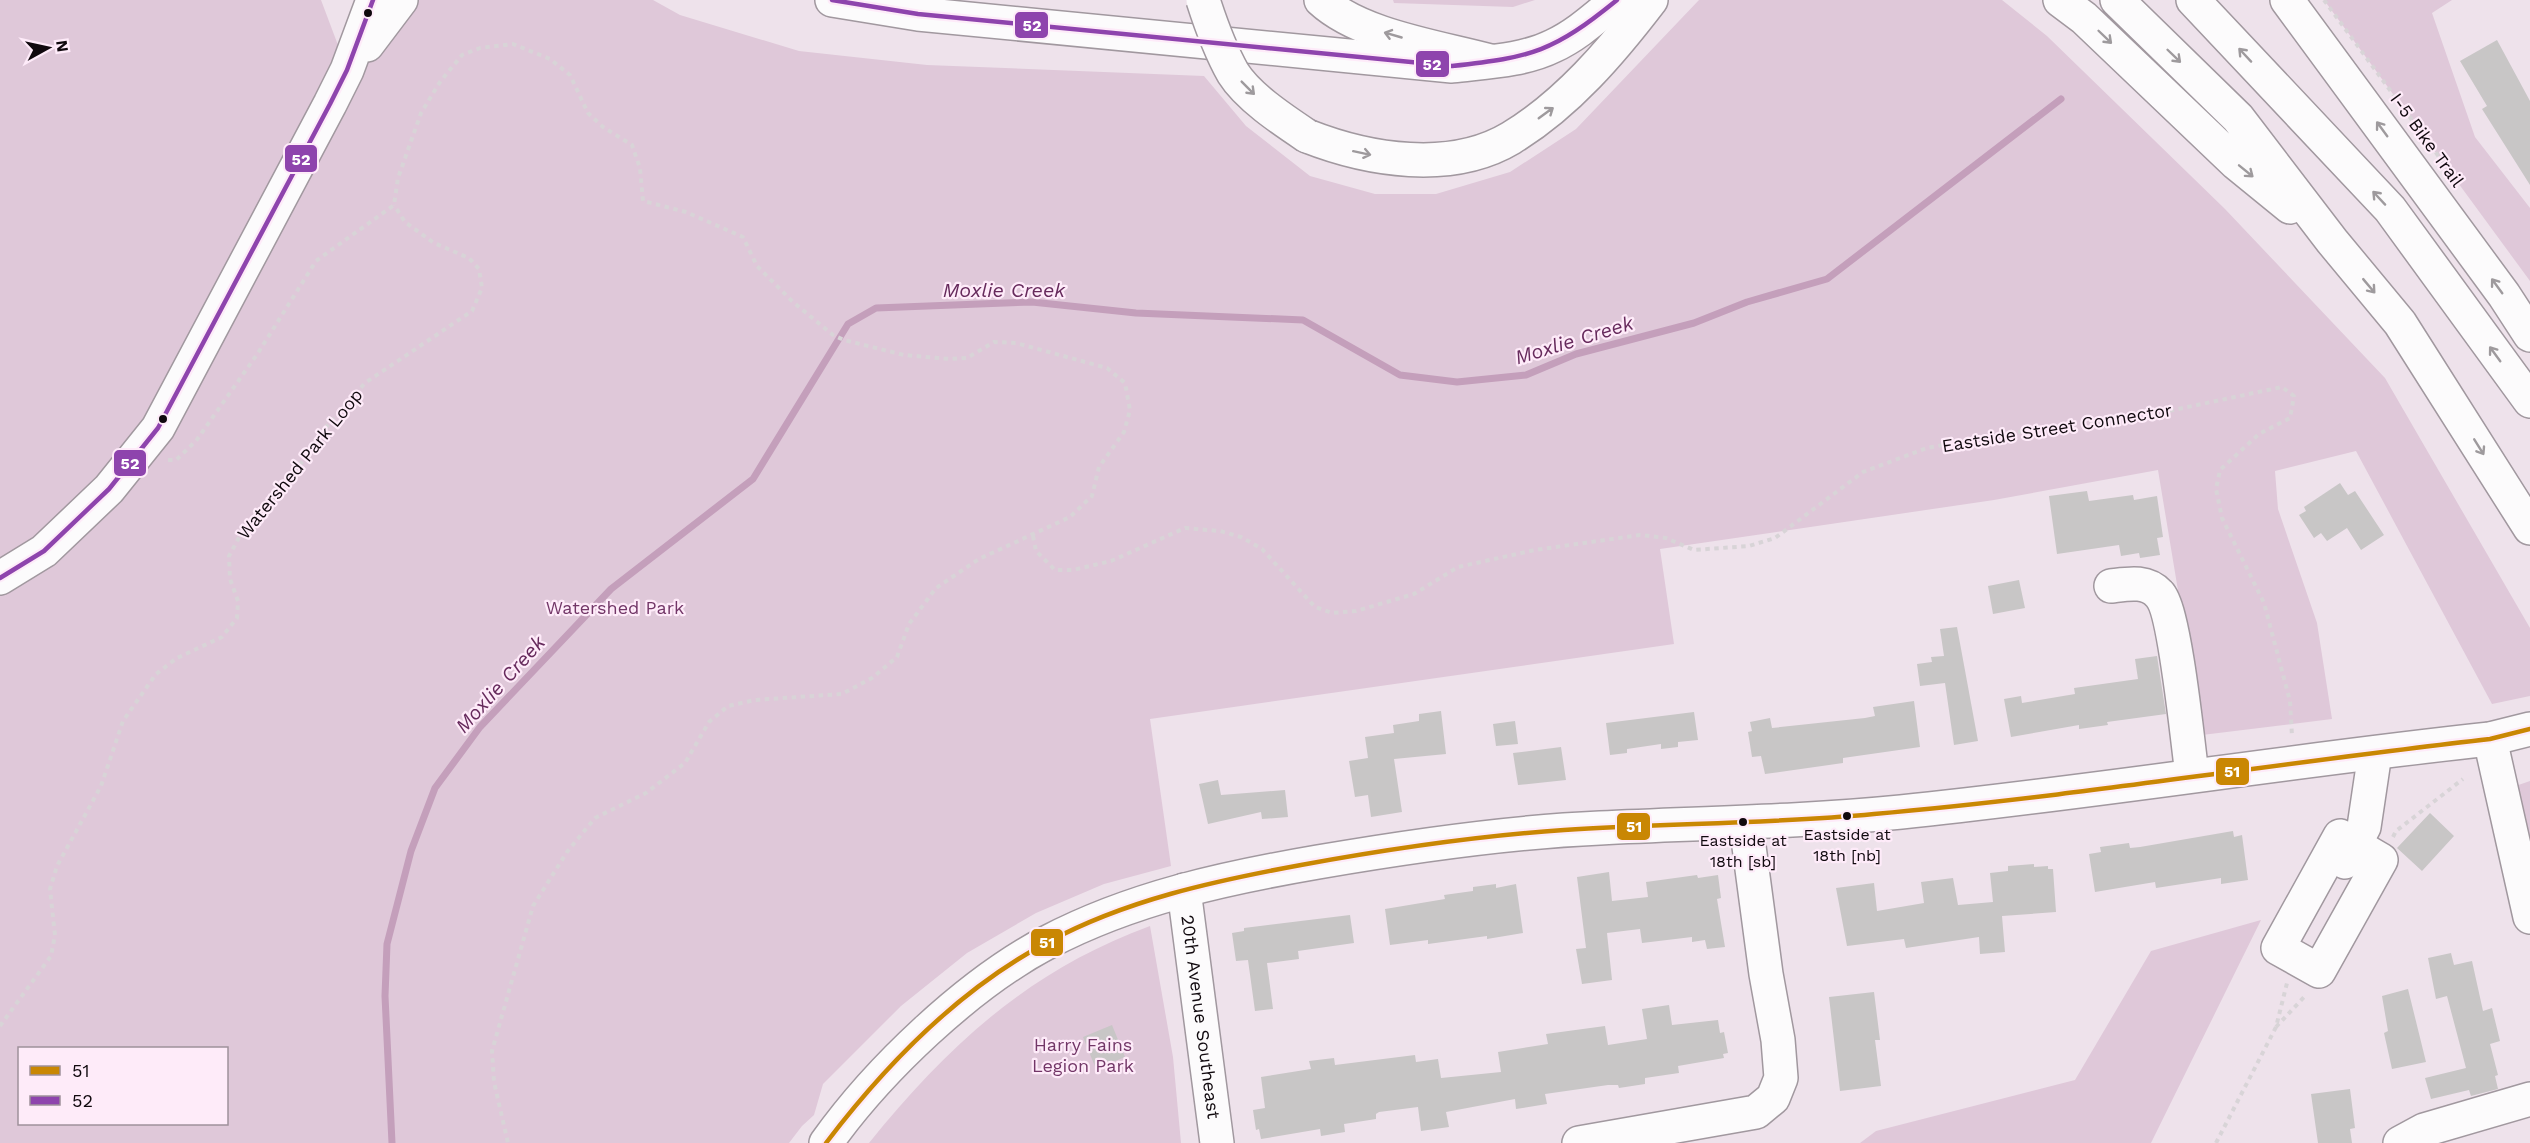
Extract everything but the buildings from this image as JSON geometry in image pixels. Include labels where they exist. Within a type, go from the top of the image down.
[{"type":"main road","points":[[0,578],[44,551],[108,489],[158,428],[347,70],[373,0]]},
{"type":"main road","points":[[347,70],[401,0]]},
{"type":"main road","points":[[832,0],[918,14],[1452,66],[1490,61],[1551,47],[1581,30],[1617,0]]},
{"type":"main road","points":[[1203,0],[1213,30],[1234,75],[1271,111],[1306,136],[1337,148],[1366,154],[1425,160],[1470,154],[1510,139],[1557,105],[1629,29],[1651,0]]},
{"type":"main road","points":[[1321,0],[1344,18],[1384,33],[1490,61]]},
{"type":"main road","points":[[2060,0],[2084,18],[2236,164],[2332,241]]},
{"type":"main road","points":[[2117,0],[2238,118],[2332,241],[2400,323],[2530,528]]},
{"type":"main road","points":[[2193,0],[2390,209],[2530,401]]},
{"type":"main road","points":[[2287,0],[2504,295],[2530,335]]},
{"type":"main road","points":[[2111,586],[2135,583],[2151,587],[2165,602],[2175,650],[2192,774]]},
{"type":"main road","points":[[826,1143],[875,1085],[939,1019],[989,979],[1047,943],[1113,913],[1184,890],[1251,873],[1456,842],[1596,828],[1746,824],[1900,812],[2192,774],[2490,739],[2530,729]]},
{"type":"main road","points":[[2490,739],[2530,917]]},
{"type":"main road","points":[[2293,956],[2364,827],[2375,753]]},
{"type":"main road","points":[[1579,1143],[1677,1135],[1756,1112],[1773,1098],[1781,1078],[1778,1040],[1766,974],[1746,824]]},
{"type":"main road","name":"20th Avenue Southeast","points":[[1184,890],[1217,1143]]},
{"type":"main road","points":[[2400,1143],[2424,1130],[2530,1099]]},
{"type":"path","name":"I-5 Bike Trail","points":[[2324,0],[2455,178]]},
{"type":"path","points":[[130,462],[176,460],[196,441],[258,353],[316,261],[394,205],[398,178],[420,113],[440,82],[462,55],[480,48],[513,44],[550,60],[570,75],[588,113],[603,127],[632,145],[640,168],[643,201],[686,212],[743,237],[757,266],[793,302],[833,334],[904,356],[950,359],[967,358],[994,342],[1016,343],[1107,368],[1125,383],[1130,410],[1124,432],[1099,467],[1092,496],[1070,517],[979,559],[936,588],[909,624],[897,657],[872,678],[842,694],[755,700],[728,706],[709,722],[685,763],[646,793],[595,818],[567,852],[533,906],[492,1051],[494,1082],[508,1143]]},
{"type":"path","name":"Watershed Park Loop","points":[[0,1026],[51,956],[55,935],[50,889],[57,866],[101,786],[123,721],[156,674],[177,658],[222,637],[237,618],[238,601],[230,579],[229,556],[241,534],[307,456],[319,435],[365,383],[472,311],[482,288],[479,269],[469,258],[434,243],[405,222],[394,205]]},
{"type":"path","name":"Eastside Street Connector","points":[[1033,536],[1036,551],[1055,570],[1072,570],[1111,561],[1185,528],[1220,531],[1241,537],[1262,549],[1315,607],[1332,613],[1356,611],[1414,594],[1458,567],[1535,550],[1640,535],[1666,538],[1694,550],[1749,546],[1775,538],[1863,472],[1928,448],[1996,435],[2164,412],[2282,387],[2294,396],[2289,418],[2259,434],[2220,470],[2216,489],[2222,518],[2264,603],[2273,634],[2290,701],[2292,732],[2289,762]]},
{"type":"path","points":[[2216,1143],[2276,1028],[2293,956]]},
{"type":"green space","name":"Watershed Park","points":[[0,0],[321,0],[347,69],[400,0],[653,0],[680,15],[799,51],[927,65],[1204,76],[1246,126],[1310,176],[1375,194],[1436,194],[1510,172],[1576,129],[1699,0],[2002,0],[2047,36],[2225,209],[2385,378],[2530,628],[2530,696],[2492,704],[2356,451],[2275,471],[2278,509],[2317,623],[2332,719],[2202,735],[2158,470],[1994,500],[1660,549],[1674,644],[1150,719],[1171,866],[1104,884],[1036,913],[967,953],[901,1006],[823,1084],[814,1115],[789,1143],[0,1143]]},
{"type":"green space","points":[[1393,0],[1535,0],[1513,7],[1394,3]]},
{"type":"green space","points":[[2324,0],[2452,0],[2432,13],[2475,137],[2530,208],[2530,281]]},
{"type":"green space","points":[[2530,781],[2530,913],[2501,791]]},
{"type":"green space","points":[[2261,920],[2151,1143],[1860,1143],[1876,1131],[2075,1080],[2151,951]]},
{"type":"green space","name":"Harry Fains Legion Park","points":[[1150,926],[1173,1057],[1181,1143],[869,1143],[899,1107],[961,1042],[995,1014],[1029,988],[1067,965],[1107,944]]},
{"type":"waterway","name":"Moxlie Creek","points":[[392,1143],[385,996],[387,944],[411,851],[435,788],[480,727],[611,589],[753,479],[848,324],[876,308],[1032,302],[1136,313],[1303,320],[1400,375],[1457,382],[1526,375],[1576,354],[1694,323],[1747,302],[1827,279],[2061,99]]},
{"type":"transit line","name":"52","points":[[0,578],[44,551],[109,489],[158,428],[330,104],[347,70],[373,0]]},
{"type":"transit line","name":"52","points":[[832,0],[918,14],[1452,66],[1503,59],[1541,49],[1576,31],[1617,0]]},
{"type":"transit line","name":"51","points":[[826,1143],[899,1057],[954,1005],[984,982],[1015,961],[1078,927],[1139,903],[1203,885],[1334,859],[1465,839],[1564,830],[1758,822],[1951,807],[2490,739],[2530,729]]},
{"type":"place","name":"Eastside at 18th [nb]","points":[[1847,816]]},
{"type":"place","name":"Eastside at 18th [sb]","points":[[1743,822]]}]
